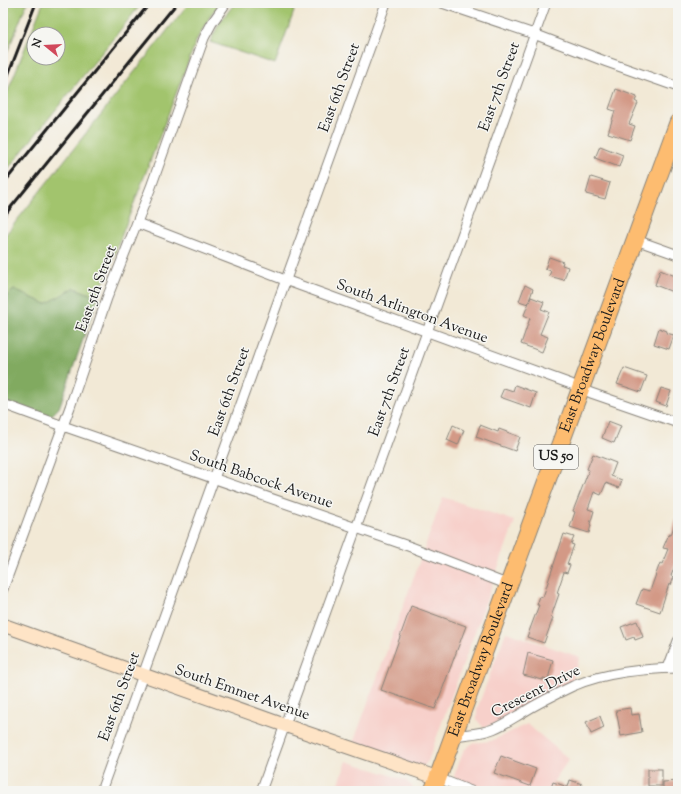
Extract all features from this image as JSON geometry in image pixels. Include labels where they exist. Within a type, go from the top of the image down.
[{"type":"highway","name":"East Broadway Boulevard","points":[[436,785],[678,123]]},
{"type":"street","name":"East 5th Street","points":[[3,589],[63,426],[107,298],[137,223],[204,38],[212,23],[226,3]]},
{"type":"street","name":"East 6th Street","points":[[101,791],[386,3]]},
{"type":"street","points":[[442,3],[534,34],[607,62],[678,86]]},
{"type":"street","name":"East 7th Street","points":[[261,791],[546,3]]},
{"type":"street","name":"South Arlington Avenue","points":[[137,223],[285,280],[565,382],[580,389],[678,423]]},
{"type":"street","points":[[636,240],[678,255]]},
{"type":"street","name":"South Babcock Avenue","points":[[3,404],[356,528],[509,585]]},
{"type":"street","name":"South Emmet Avenue","points":[[3,625],[284,725],[436,785],[471,791]]},
{"type":"street","points":[[668,668],[678,641]]},
{"type":"street","name":"Crescent Drive","points":[[454,736],[491,730],[574,686],[592,680],[629,671],[678,668]]},
{"type":"shaded area","points":[[443,497],[515,521],[428,761],[422,768],[351,749]]},
{"type":"shaded area","points":[[506,632],[580,657],[571,683],[496,724],[483,727],[477,720],[477,709]]},
{"type":"shaded area","points":[[527,724],[569,759],[547,791],[473,791],[458,785],[454,776],[464,750],[473,743],[491,741]]},
{"type":"shaded area","points":[[347,761],[405,780],[412,786],[414,791],[336,791]]},
{"type":"green space","points":[[3,3],[27,3],[3,63]]},
{"type":"green space","points":[[43,3],[142,3],[3,175],[3,103],[26,46],[26,66],[66,66],[66,26],[34,26]]},
{"type":"green space","points":[[189,3],[221,3],[212,13],[197,39],[98,297],[75,288],[46,304],[14,290],[3,299],[3,238]]},
{"type":"green space","points":[[235,3],[297,3],[275,64],[210,42],[220,22]]},
{"type":"green space","points":[[74,288],[98,297],[59,408],[52,415],[43,416],[3,401],[3,299],[14,290],[46,304]]},
{"type":"building","points":[[616,89],[637,97],[635,101],[638,103],[629,124],[635,126],[630,140],[608,133],[615,111],[609,109]]},
{"type":"building","points":[[600,146],[623,155],[619,167],[595,158]]},
{"type":"building","points":[[591,177],[610,183],[605,199],[586,194]]},
{"type":"building","points":[[549,257],[563,262],[562,265],[568,267],[564,280],[549,276],[551,271],[545,269]]},
{"type":"building","points":[[660,270],[678,277],[678,294],[655,285]]},
{"type":"building","points":[[525,285],[533,289],[528,304],[519,301]]},
{"type":"building","points":[[531,297],[544,302],[541,309],[549,312],[540,334],[548,337],[542,352],[521,344],[530,318],[524,315]]},
{"type":"building","points":[[659,328],[667,331],[666,333],[674,335],[669,349],[654,344]]},
{"type":"building","points":[[624,368],[647,376],[641,392],[617,384]]},
{"type":"building","points":[[515,385],[536,393],[531,408],[500,397],[504,388],[513,391]]},
{"type":"building","points":[[661,388],[671,391],[666,406],[656,402]]},
{"type":"building","points":[[608,421],[621,426],[614,443],[602,438]]},
{"type":"building","points":[[453,425],[464,430],[458,445],[447,440]]},
{"type":"building","points":[[480,425],[498,432],[499,429],[520,437],[515,451],[476,437]]},
{"type":"building","points":[[593,454],[616,463],[611,476],[622,480],[619,488],[606,483],[601,495],[594,492],[588,509],[594,511],[589,533],[570,527],[575,512],[573,511],[589,470],[587,469]]},
{"type":"building","points":[[677,517],[678,558],[671,576],[674,577],[671,585],[669,584],[660,612],[636,604],[642,589],[650,591],[660,563],[662,564],[668,549],[663,548],[669,534],[671,535]]},
{"type":"building","points":[[564,534],[574,537],[571,544],[574,545],[567,564],[570,565],[567,573],[564,572],[557,593],[559,594],[551,617],[553,618],[544,643],[527,637],[539,605],[537,605],[540,596],[543,597]]},
{"type":"building","points":[[411,606],[466,626],[435,709],[381,690]]},
{"type":"building","points":[[637,621],[643,637],[635,640],[634,637],[626,640],[621,627]]},
{"type":"building","points":[[528,653],[553,660],[548,679],[543,678],[543,680],[523,675]]},
{"type":"building","points":[[630,708],[631,715],[639,714],[642,732],[621,736],[616,710]]},
{"type":"building","points":[[600,716],[604,728],[591,734],[586,722]]},
{"type":"building","points":[[501,756],[536,769],[530,786],[494,773]]},
{"type":"building","points":[[648,769],[662,769],[662,786],[648,786]]},
{"type":"building","points":[[570,780],[582,784],[579,791],[550,791],[553,782],[568,787]]},
{"type":"building","points":[[678,781],[678,791],[663,791],[663,782]]},
{"type":"railway","points":[[3,88],[36,3]]},
{"type":"railway","points":[[3,184],[150,3]]},
{"type":"railway","points":[[3,217],[177,3]]}]
